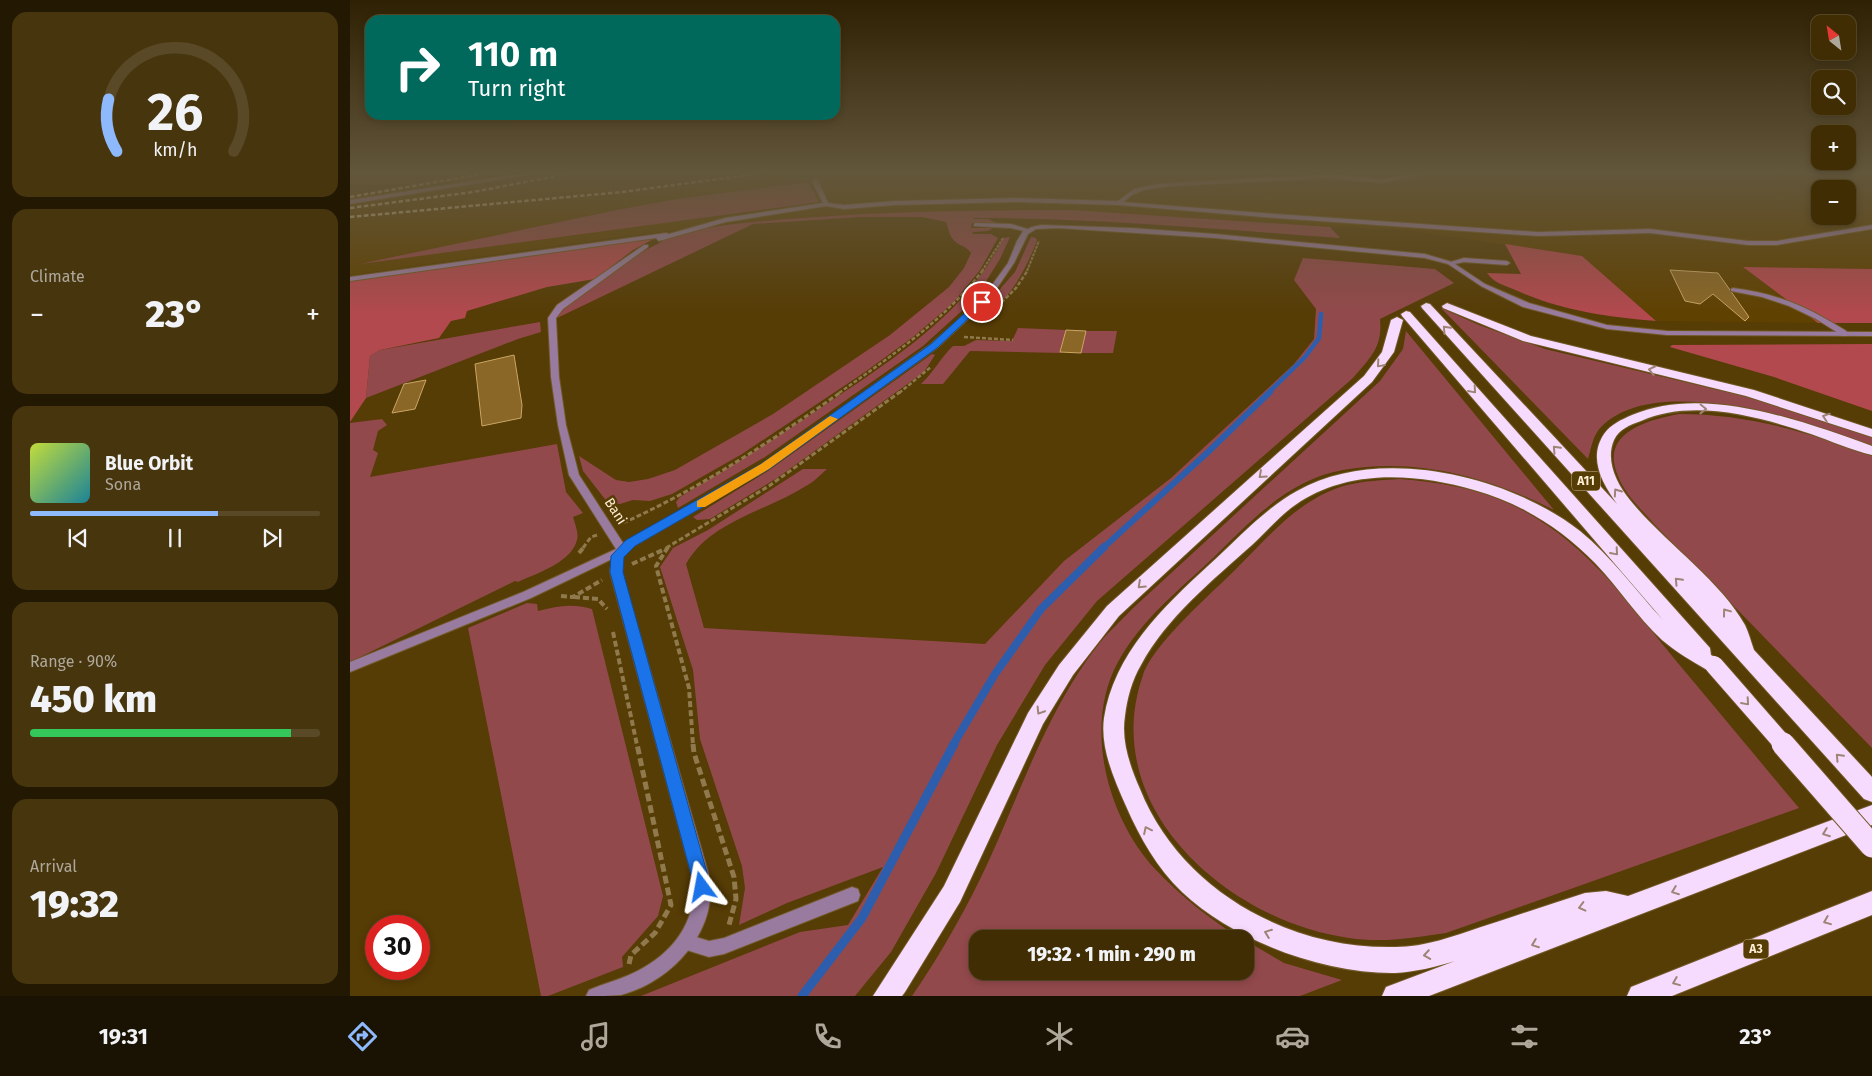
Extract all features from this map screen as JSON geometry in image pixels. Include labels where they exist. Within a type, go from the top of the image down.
[{"type":"highway","name":"A11","points":[[1426,306],[1872,792]]},
{"type":"highway","points":[[1447,306],[1527,340],[1750,393],[1872,432]]},
{"type":"highway","name":"A11","points":[[886,996],[952,894],[1035,719],[1066,670],[1113,611],[1368,379],[1387,356],[1394,342],[1401,317],[1714,665],[1872,846]]},
{"type":"highway","points":[[1746,656],[1737,628],[1725,610],[1634,514],[1608,479],[1602,452],[1608,436],[1626,422],[1646,414],[1673,408],[1713,409],[1748,413],[1788,422],[1872,451]]},
{"type":"highway","points":[[1629,908],[1606,903],[1585,905],[1443,953],[1398,960],[1364,958],[1311,950],[1254,928],[1218,908],[1182,877],[1153,840],[1136,806],[1119,763],[1113,724],[1121,687],[1140,650],[1171,614],[1229,556],[1292,500],[1339,480],[1406,473],[1456,480],[1496,492],[1539,511],[1591,549],[1665,633],[1714,665]]},
{"type":"highway","points":[[1396,996],[1872,815]]},
{"type":"highway","name":"A3","points":[[1640,996],[1872,903]]},
{"type":"street","points":[[659,239],[723,220]]},
{"type":"street","points":[[1332,220],[1538,234],[1650,231],[1748,243],[1777,243],[1872,227]]},
{"type":"street","points":[[976,225],[1012,226],[1028,230],[1044,227],[1139,230],[1425,256],[1450,263],[1483,285],[1526,305],[1608,327],[1667,334],[1872,334]]},
{"type":"street","points":[[350,667],[527,596],[622,550],[765,467],[934,346],[975,309],[1000,280],[1028,230]]},
{"type":"street","points":[[350,279],[671,235]]},
{"type":"street","name":"Bani","points":[[622,550],[574,475],[559,406],[552,318],[560,307],[646,246]]},
{"type":"street","points":[[1450,263],[1464,260],[1507,263]]},
{"type":"street","points":[[1733,290],[1755,292],[1782,300],[1818,316],[1846,334]]},
{"type":"street","points":[[595,996],[645,976],[686,942],[699,915],[702,887],[616,572],[616,562],[622,550]]},
{"type":"street","points":[[686,942],[709,949],[724,946],[852,895]]},
{"type":"path","points":[[647,512],[746,456],[906,346],[942,317],[972,286],[995,255],[1004,238],[1001,234]]},
{"type":"path","points":[[986,315],[1013,293],[1023,280],[1036,252],[1040,237]]},
{"type":"path","points":[[966,331],[959,337],[1013,340]]},
{"type":"path","points":[[646,557],[665,549],[675,541],[769,486],[925,374],[933,365]]},
{"type":"path","points":[[665,549],[656,566],[657,574],[669,611],[689,688],[694,753],[734,877],[736,898],[724,946]]},
{"type":"path","points":[[573,597],[585,588]]},
{"type":"path","points":[[558,593],[561,597],[597,598],[605,605],[608,614]]},
{"type":"path","points":[[611,623],[671,905],[665,921],[648,942],[631,955],[626,984]]},
{"type":"shaded area","points":[[350,220],[788,220],[632,235],[350,275]]},
{"type":"shaded area","points":[[567,220],[682,220],[360,264]]},
{"type":"shaded area","points":[[808,220],[753,224],[555,319],[566,306],[640,253],[663,241],[663,239],[697,230],[748,222]]},
{"type":"shaded area","points":[[939,220],[991,220],[997,223],[972,223],[971,228],[993,228],[988,231],[973,232],[972,234],[991,234],[998,238],[980,270],[953,303],[913,337],[865,372],[742,454],[672,494],[650,501],[633,500],[620,504],[608,503],[583,471],[579,456],[616,480],[629,482],[648,479],[675,470],[773,414],[890,335],[949,287],[964,268],[971,253],[967,248],[954,241],[946,222]]},
{"type":"shaded area","points":[[1076,220],[1231,220],[1330,227],[1340,238],[1202,228]]},
{"type":"shaded area","points":[[1196,220],[1811,220],[1811,225],[1856,225],[1856,220],[1872,220],[1872,269],[1743,267],[1818,323],[1656,321],[1582,256],[1406,230]]},
{"type":"shaded area","points":[[1010,237],[1000,259],[975,299],[923,346],[765,457],[678,508],[676,502],[680,497],[815,412],[907,348],[930,329],[971,288],[1003,238]]},
{"type":"shaded area","points":[[1031,237],[1036,238],[1037,241],[1015,285],[998,305],[978,314],[1015,272]]},
{"type":"shaded area","points":[[655,238],[633,250],[595,279],[547,287],[467,311],[465,318],[451,321],[439,338],[380,350],[370,356],[366,398],[350,422],[350,281]]},
{"type":"shaded area","points":[[1505,244],[1582,256],[1656,321],[1600,315],[1565,307],[1498,283],[1487,273],[1521,274]]},
{"type":"shaded area","points":[[1303,258],[1435,269],[1454,283],[1380,319],[1379,337],[1374,352],[1353,378],[1097,601],[1045,665],[997,745],[936,873],[891,952],[855,996],[641,996],[800,932],[848,925],[883,867],[787,903],[739,925],[745,888],[742,866],[700,739],[693,670],[660,567],[673,548],[708,530],[803,469],[827,469],[812,482],[791,495],[724,527],[696,549],[686,564],[704,628],[985,644],[1064,561],[1171,478],[1294,364],[1314,339],[1316,309],[1294,280]]},
{"type":"shaded area","points":[[1743,267],[1872,269],[1872,323],[1818,323]]},
{"type":"shaded area","points":[[1441,308],[1479,325],[1545,349],[1748,397],[1814,416],[1872,437],[1872,446],[1811,425],[1734,406],[1694,402],[1658,403],[1626,411],[1601,427],[1594,438],[1588,459]]},
{"type":"shaded area","points":[[540,322],[541,332],[518,339],[366,398],[370,356],[380,350]]},
{"type":"shaded area","points":[[1018,328],[1066,330],[1061,353],[970,351],[943,384],[921,384],[953,346],[964,346],[976,340],[1012,341]]},
{"type":"shaded area","points":[[1086,331],[1117,331],[1113,353],[1081,353]]},
{"type":"shaded area","points":[[1406,331],[1554,510],[1529,498],[1478,479],[1425,468],[1398,466],[1343,470],[1305,482],[1288,492],[1257,516],[1149,619],[1118,662],[1108,687],[1102,714],[1105,770],[1113,798],[1124,824],[1138,848],[1175,889],[1207,916],[1228,930],[969,930],[969,980],[1254,980],[1254,945],[1284,963],[1342,980],[1300,996],[912,996],[934,963],[964,911],[990,858],[1051,721],[1081,669],[1098,645],[1132,609],[1380,381],[1403,349]]},
{"type":"shaded area","points":[[1872,344],[1872,411],[1774,377],[1670,347],[1672,345]]},
{"type":"shaded area","points":[[932,354],[935,355],[924,372],[777,478],[710,519],[697,520],[693,517],[768,471]]},
{"type":"shaded area","points":[[1679,414],[1729,417],[1777,426],[1825,439],[1872,456],[1872,748],[1655,525],[1625,490],[1618,476],[1614,461],[1615,449],[1621,439],[1629,431],[1641,425]]},
{"type":"shaded area","points":[[382,419],[387,425],[378,431],[373,450],[378,453],[370,477],[557,444],[566,492],[583,513],[573,517],[577,531],[577,540],[574,548],[561,561],[518,582],[515,581],[350,662],[350,423]]},
{"type":"shaded area","points":[[1400,479],[1443,484],[1497,498],[1536,518],[1560,534],[1582,553],[1622,595],[1799,808],[1446,933],[1422,937],[1385,940],[1349,938],[1303,927],[1259,908],[1218,882],[1183,849],[1156,811],[1139,769],[1134,723],[1143,675],[1159,648],[1185,619],[1274,531],[1300,508],[1330,491],[1347,485]]},
{"type":"shaded area","points":[[527,603],[537,604],[538,611],[565,606],[592,609],[663,896],[658,916],[622,957],[623,967],[548,996],[541,996],[468,628]]},
{"type":"building","points":[[1670,270],[1718,273],[1749,317],[1745,321],[1713,294],[1700,304],[1685,301]]},
{"type":"building","points":[[1066,330],[1086,331],[1081,353],[1060,352]]},
{"type":"building","points":[[514,355],[522,405],[521,418],[482,426],[475,364]]},
{"type":"building","points":[[426,380],[415,409],[392,413],[404,384]]},
{"type":"waterway","points":[[1268,393],[1305,357],[1319,338],[1321,314]]},
{"type":"waterway","points":[[1103,548],[1208,452],[1270,392]]},
{"type":"waterway","points":[[953,745],[995,674],[1041,609],[1104,547]]},
{"type":"waterway","points":[[802,996],[862,918],[954,744]]},
{"type":"slow traffic","points":[[701,504],[765,467],[833,419]]},
{"type":"route","points":[[702,887],[695,855],[616,572],[618,556],[630,543],[765,467],[934,346],[957,327],[982,302]]}]
